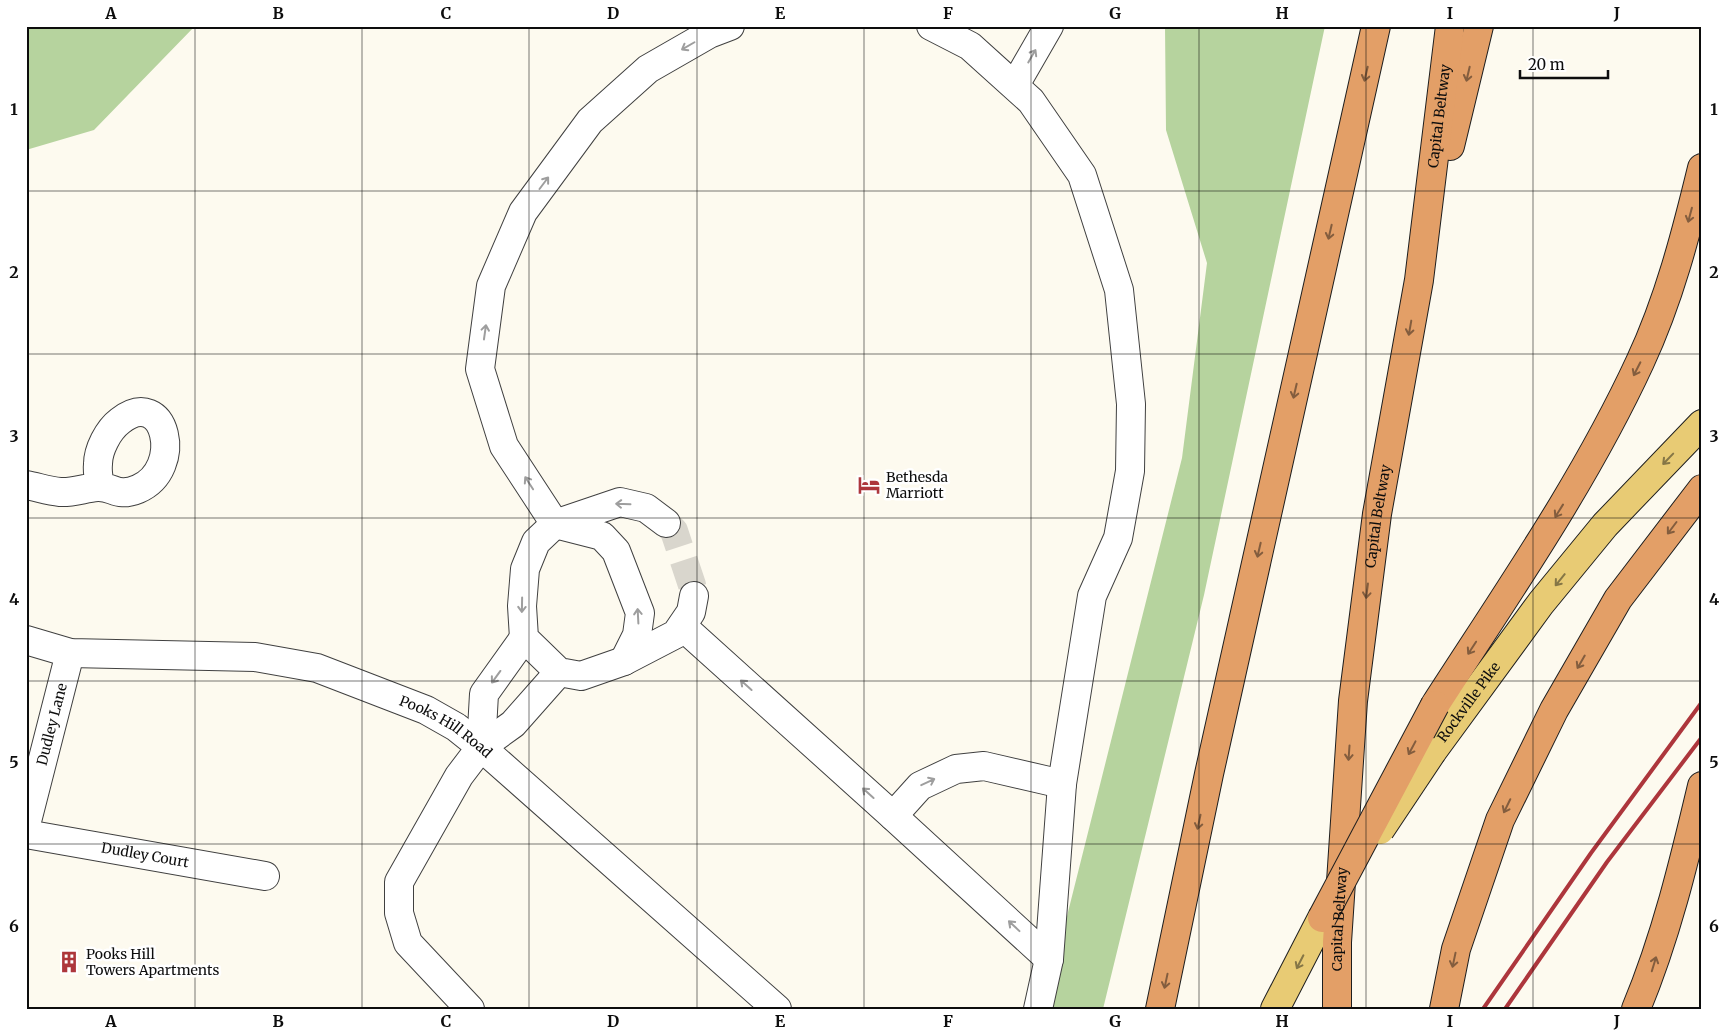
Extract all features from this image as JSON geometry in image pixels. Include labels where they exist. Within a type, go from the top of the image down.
[{"type":"highway","points":[[1160,1009],[1209,774],[1376,26]]},
{"type":"highway","name":"Capital Beltway","points":[[1337,1009],[1337,942],[1353,701],[1377,514],[1419,280],[1450,26]]},
{"type":"highway","points":[[1419,280],[1479,26]]},
{"type":"highway","points":[[1322,918],[1435,705],[1597,449],[1641,361],[1674,276],[1702,168]]},
{"type":"highway","points":[[1444,1009],[1456,948],[1500,820],[1554,710],[1618,599],[1702,489]]},
{"type":"highway","points":[[1636,1009],[1652,970],[1680,878],[1702,786]]},
{"type":"main road","name":"Rockville Pike","points":[[1275,1009],[1322,918],[1432,752],[1541,603],[1605,525],[1702,424]]},
{"type":"street","points":[[624,661],[637,635],[640,614],[616,551],[602,536],[555,524],[504,446],[480,369],[491,286],[523,212],[590,121],[648,69],[709,34],[730,26]]},
{"type":"street","points":[[931,26],[970,46],[1031,101],[1082,175],[1119,290],[1131,404],[1130,471],[1118,538],[1092,596],[1062,784],[1050,959],[1038,1009]]},
{"type":"street","points":[[1015,85],[1049,26]]},
{"type":"street","points":[[26,485],[61,492],[100,487]]},
{"type":"street","points":[[481,747],[484,694],[524,638],[522,606],[525,569],[536,542],[555,524],[620,502],[646,508],[666,523]]},
{"type":"street","points":[[524,638],[559,672],[582,676],[624,661],[676,634],[691,612],[694,596]]},
{"type":"street","points":[[682,626],[1050,959]]},
{"type":"street","name":"Pooks Hill Road","points":[[26,640],[70,653],[254,657],[317,668],[426,710],[456,727],[481,747],[777,1009]]},
{"type":"street","name":"Dudley Lane","points":[[26,825],[70,653]]},
{"type":"street","points":[[470,1009],[408,943],[399,913],[399,882],[459,776],[481,747],[513,724],[559,672]]},
{"type":"street","points":[[893,816],[920,786],[956,769],[984,766],[1062,784]]},
{"type":"street","name":"Dudley Court","points":[[26,834],[265,876]]},
{"type":"green space","points":[[26,26],[195,26],[94,130],[26,150]]},
{"type":"green space","points":[[1165,26],[1325,26],[1204,595],[1103,1009],[1052,1009],[1058,952],[1182,458],[1207,263],[1166,130]]},
{"type":"tunnel","points":[[666,523],[674,531],[694,596]]},
{"type":"railway","points":[[1483,1009],[1591,853],[1702,702]]},
{"type":"railway","points":[[1505,1009],[1607,862],[1702,737]]},
{"type":"place","name":"Bethesda Marriott","points":[[869,485]]},
{"type":"place","name":"Pooks Hill Towers Apartments","points":[[69,962]]}]
